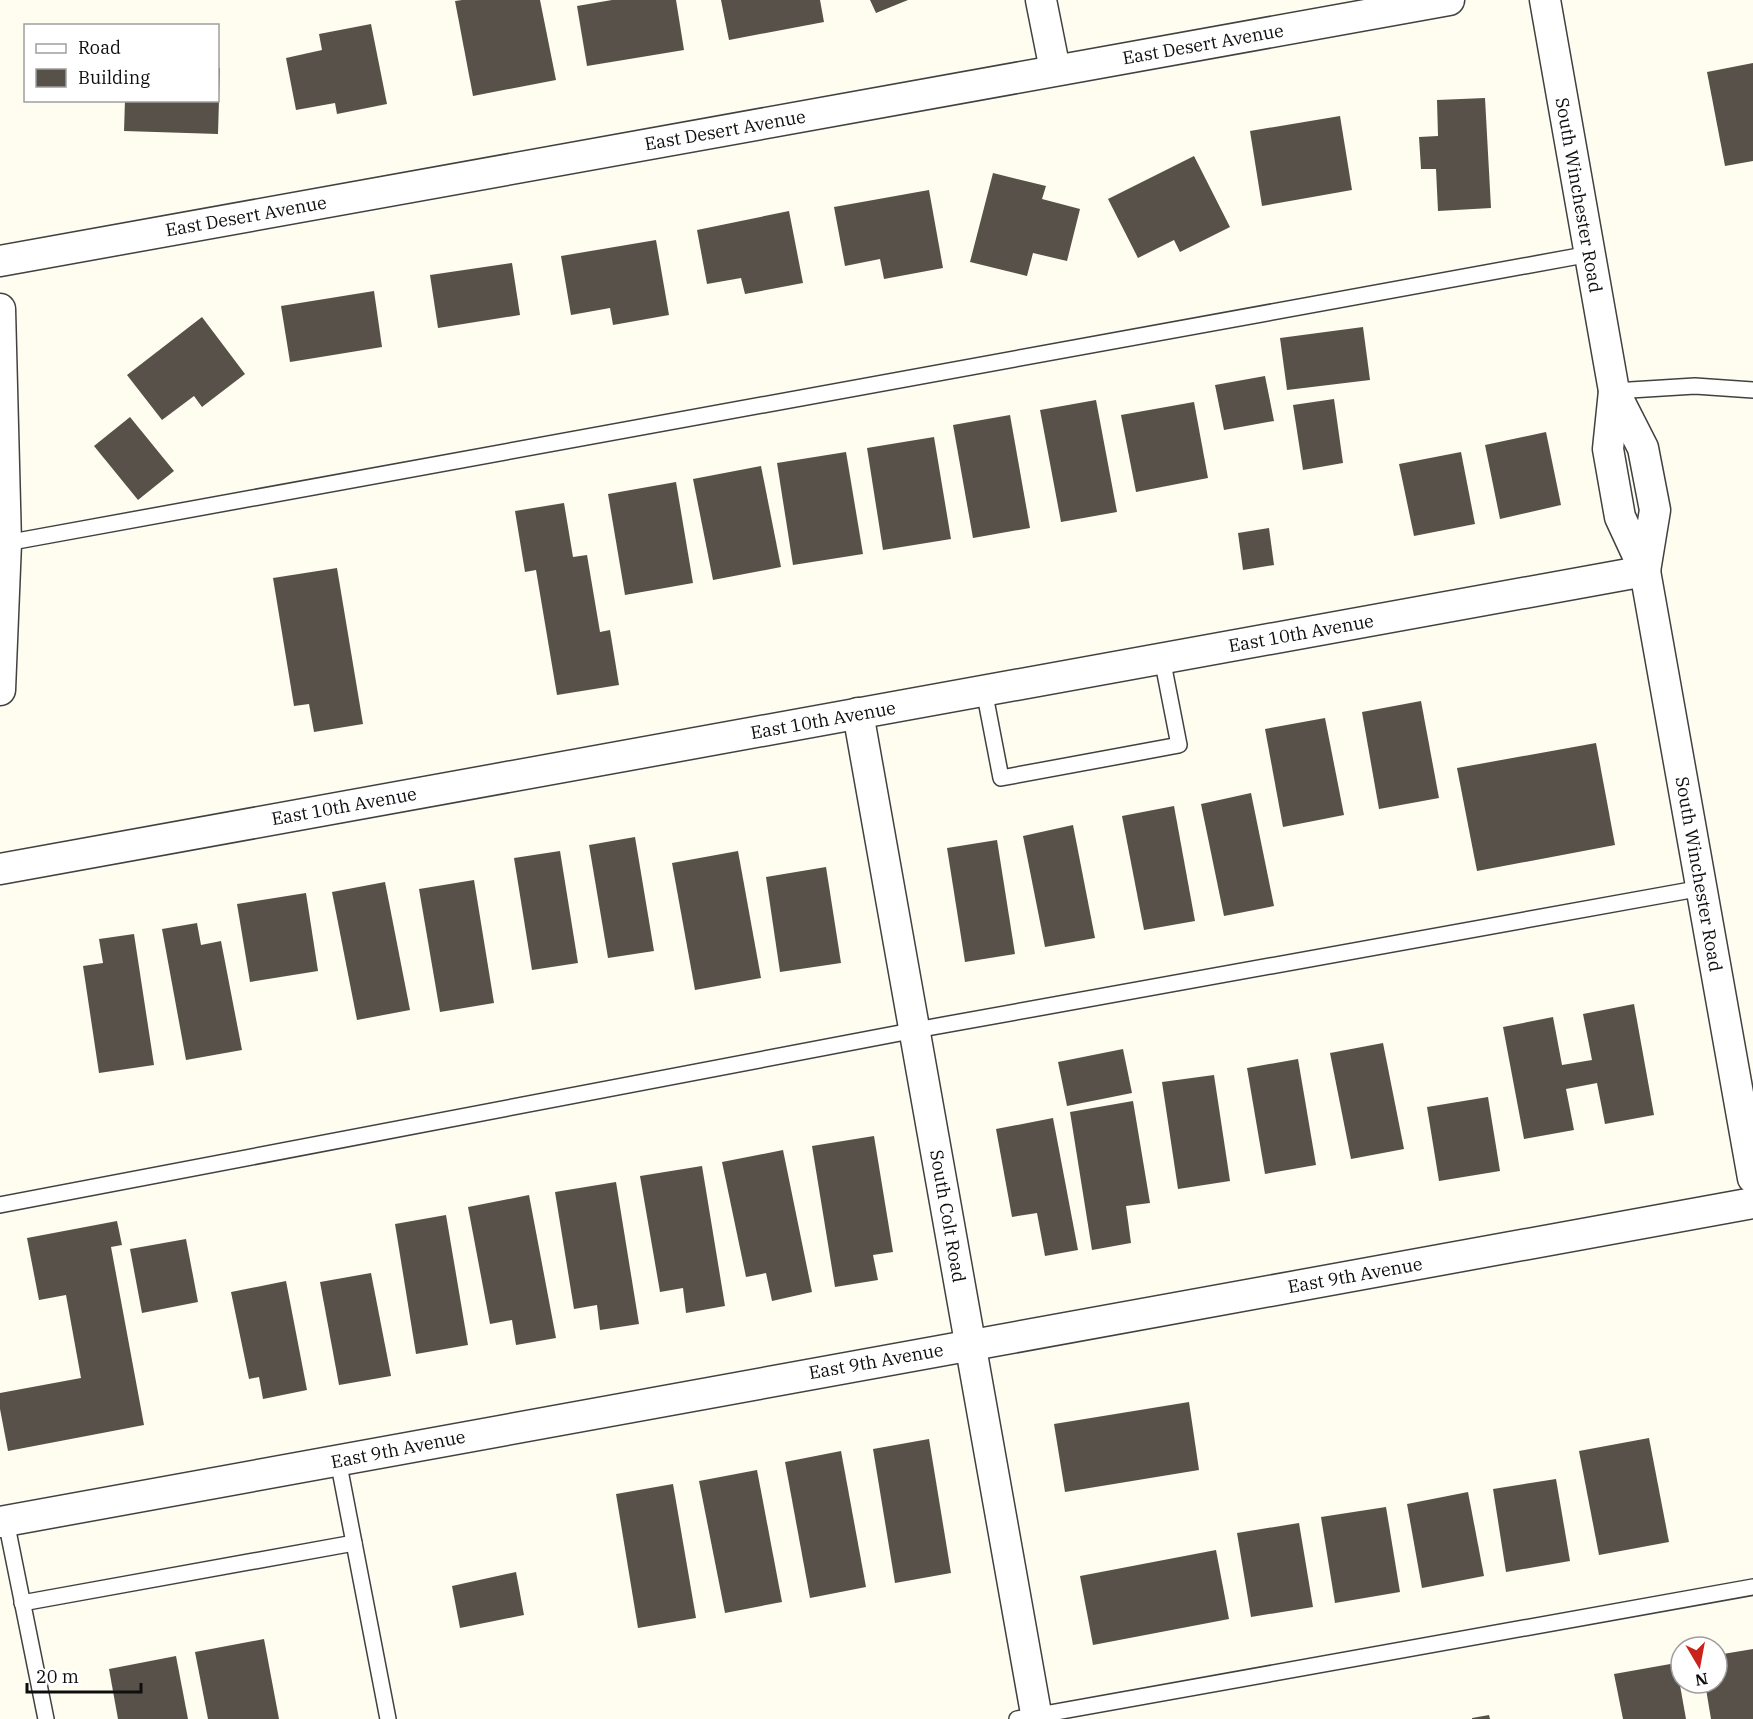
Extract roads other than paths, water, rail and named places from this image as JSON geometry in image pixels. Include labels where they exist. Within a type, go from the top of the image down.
[{"type":"street","points":[[1041,0],[1055,70]]},
{"type":"street","name":"East Desert Avenue","points":[[0,261],[1449,0]]},
{"type":"street","name":"South Winchester Road","points":[[1545,0],[1614,391],[1643,448],[1655,510],[1645,571],[1753,1178]]},
{"type":"street","points":[[0,309],[6,543],[0,690]]},
{"type":"street","name":"East 10th Avenue","points":[[0,869],[1645,571]]},
{"type":"street","name":"South Colt Road","points":[[858,713],[970,1344],[1030,1718]]},
{"type":"street","name":"East 9th Avenue","points":[[3,1522],[1753,1203]]},
{"type":"lane","points":[[6,543],[1590,254]]},
{"type":"lane","points":[[1614,391],[1695,386],[1753,390]]},
{"type":"lane","points":[[984,690],[1001,778],[1179,745],[1162,658]]},
{"type":"lane","points":[[0,1205],[916,1030],[1702,888]]},
{"type":"lane","points":[[338,1460],[388,1719]]},
{"type":"lane","points":[[3,1522],[46,1719]]},
{"type":"lane","points":[[22,1603],[354,1543]]},
{"type":"lane","points":[[1030,1718],[1753,1587]]}]
